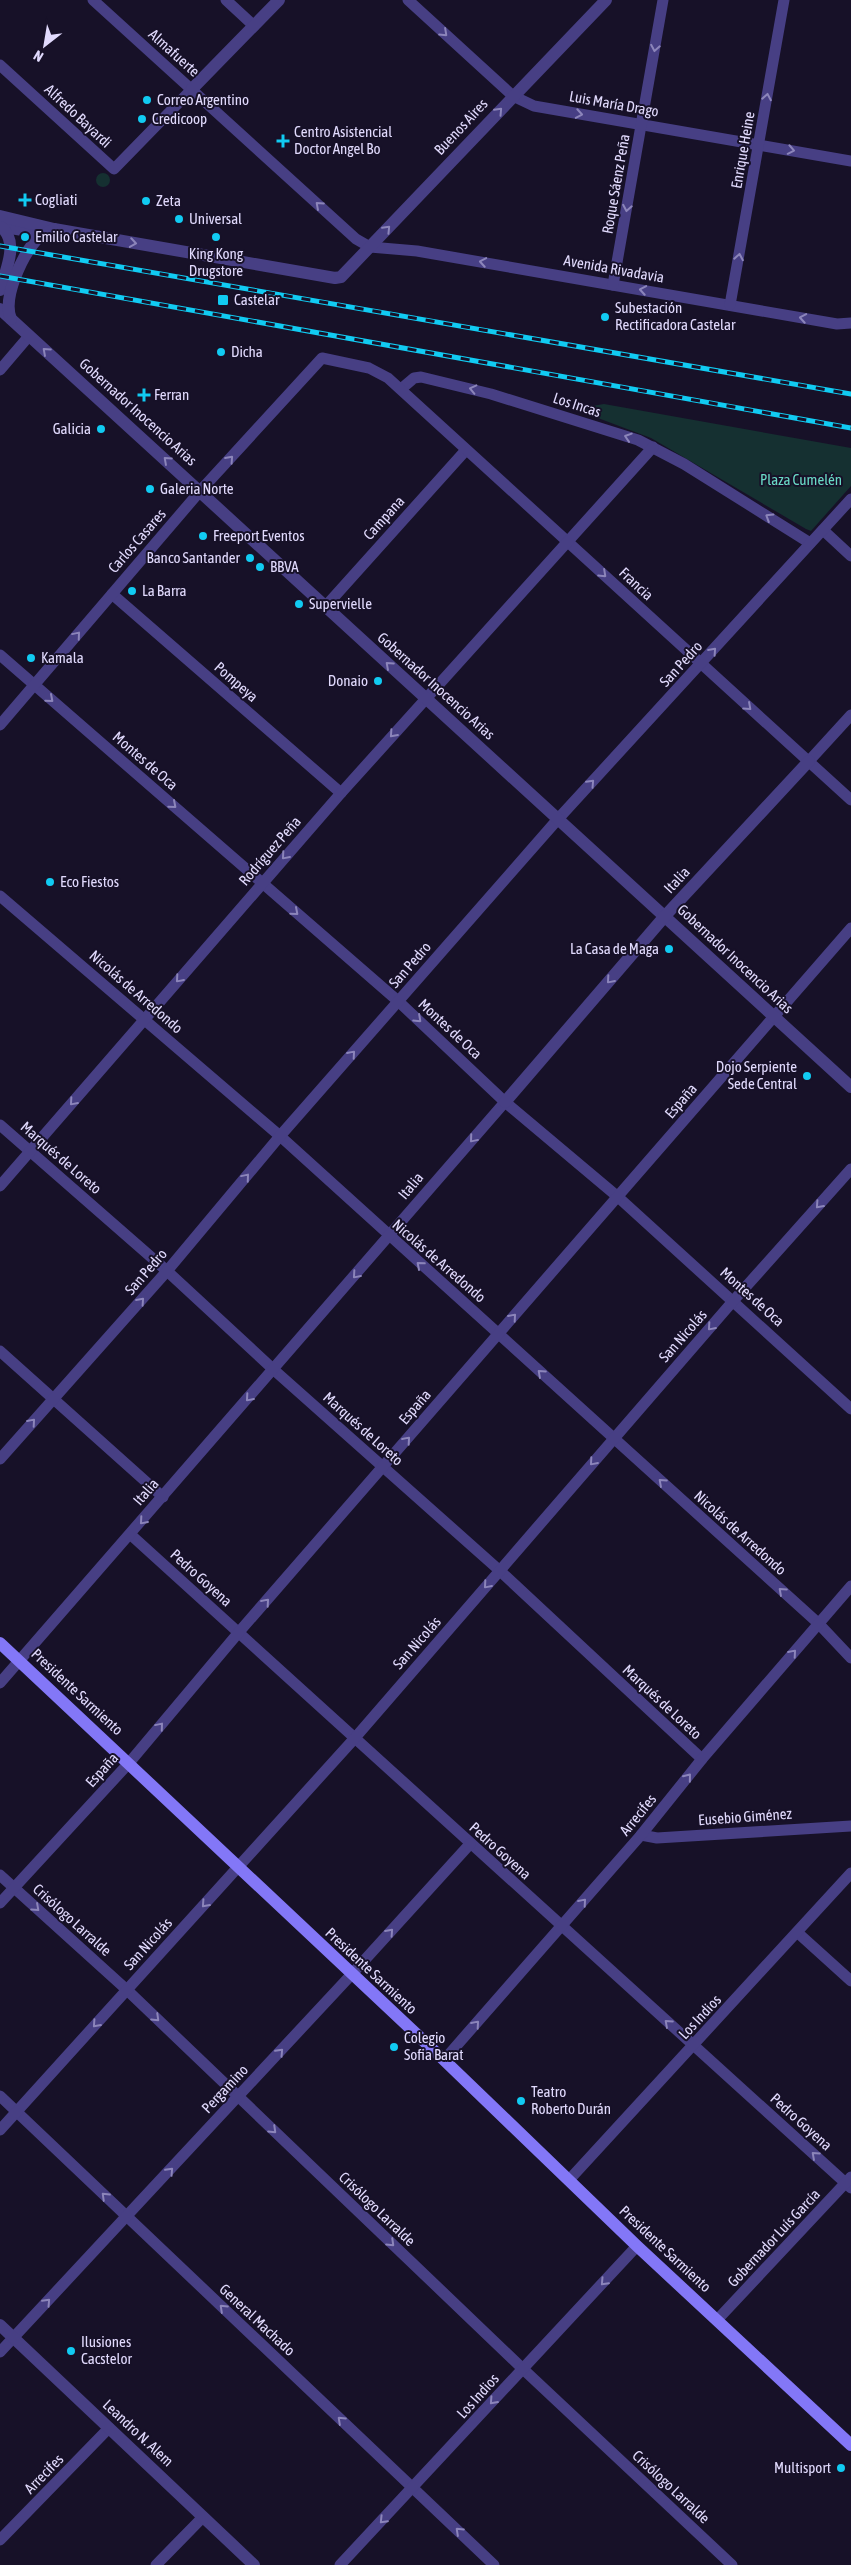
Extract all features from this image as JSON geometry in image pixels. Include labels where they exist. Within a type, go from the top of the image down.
[{"type":"main road","name":"Presidente Sarmiento","points":[[0,1644],[129,1763],[351,1975],[444,2060],[637,2246],[718,2319],[851,2445]]},
{"type":"street","name":"Almafuerte","points":[[93,0],[356,239],[370,246]]},
{"type":"street","points":[[226,0],[254,26]]},
{"type":"street","points":[[192,89],[279,0]]},
{"type":"street","name":"Luis María Drago","points":[[408,0],[513,96],[534,106],[851,161]]},
{"type":"street","name":"Buenos Aires","points":[[54,229],[335,278],[341,277],[606,0]]},
{"type":"street","name":"Roque Sáenz Peña","points":[[613,285],[663,0]]},
{"type":"street","name":"Enrique Heine","points":[[730,305],[784,0]]},
{"type":"street","name":"Alfredo Bayardi","points":[[0,65],[114,170],[192,89]]},
{"type":"street","points":[[0,223],[54,229]]},
{"type":"street","points":[[0,223],[9,236],[10,247],[0,290]]},
{"type":"street","points":[[12,319],[8,308],[9,297],[23,259],[39,238],[54,229]]},
{"type":"street","name":"Avenida Rivadavia","points":[[370,246],[390,247],[837,324],[851,323]]},
{"type":"street","name":"Gobernador Inocencio Arias","points":[[0,308],[851,1087]]},
{"type":"street","points":[[0,370],[29,336]]},
{"type":"street","name":"Carlos Casares","points":[[0,725],[201,490],[322,358],[369,368],[388,378],[401,389]]},
{"type":"street","name":"Los Incas","points":[[401,389],[414,378],[438,381],[491,394],[653,447],[810,543]]},
{"type":"street","name":"Francia","points":[[401,389],[851,800]]},
{"type":"street","name":"Rodríguez Peña","points":[[0,1186],[341,793],[653,447]]},
{"type":"street","name":"Campana","points":[[325,607],[466,450]]},
{"type":"street","name":"San Pedro","points":[[0,1459],[167,1271],[280,1136],[558,819],[851,499]]},
{"type":"street","points":[[823,530],[851,556]]},
{"type":"street","name":"Pompeya","points":[[112,594],[341,793]]},
{"type":"street","name":"Montes de Oca","points":[[0,656],[398,1001],[505,1102],[618,1197],[734,1300],[851,1409]]},
{"type":"street","name":"Italia","points":[[0,1682],[131,1535],[389,1238],[665,916],[851,715]]},
{"type":"street","name":"Nicolás de Arredondo","points":[[0,896],[280,1136],[389,1238],[498,1333],[818,1623],[851,1658]]},
{"type":"street","name":"España","points":[[0,1903],[129,1763],[239,1632],[498,1333],[773,1017],[849,935]]},
{"type":"street","name":"Marqués de Loreto","points":[[0,1125],[167,1271],[274,1370],[500,1570],[702,1759]]},
{"type":"street","name":"San Nicolás","points":[[0,2130],[354,1739],[613,1439],[851,1168]]},
{"type":"street","points":[[0,1351],[164,1497]]},
{"type":"street","name":"Pedro Goyena","points":[[131,1535],[470,1844],[849,2183]]},
{"type":"street","name":"Arrecifes","points":[[444,2060],[641,1835],[702,1759],[851,1586]]},
{"type":"street","name":"Eusebio Giménez","points":[[641,1835],[657,1838],[851,1826]]},
{"type":"street","name":"Pergamino","points":[[0,2352],[351,1975],[470,1844]]},
{"type":"street","name":"Los Indios","points":[[569,2180],[851,1873]]},
{"type":"street","name":"Crisólogo Larralde","points":[[0,1876],[126,1990],[523,2369],[732,2565]]},
{"type":"street","points":[[798,1932],[851,1981]]},
{"type":"street","name":"General Machado","points":[[0,2096],[494,2565]]},
{"type":"street","name":"Gobernador Luís García","points":[[718,2319],[849,2183]]},
{"type":"street","name":"Los Indios","points":[[340,2565],[637,2246]]},
{"type":"street","name":"Leandro N. Alem","points":[[0,2325],[254,2565]]},
{"type":"street","name":"Arrecifes","points":[[0,2540],[109,2428]]},
{"type":"street","points":[[156,2565],[203,2517]]},
{"type":"green space","points":[[103,173],[108,175],[110,180],[108,185],[103,187],[98,185],[96,180],[98,175]]},
{"type":"green space","name":"Plaza Cumelén","points":[[604,404],[851,448],[851,486],[811,531],[651,438],[574,409]]},
{"type":"railway","points":[[0,246],[851,394]]},
{"type":"railway","points":[[0,276],[851,428]]},
{"type":"place","name":"Correo Argentino","points":[[147,100]]},
{"type":"place","name":"Credicoop","points":[[142,119]]},
{"type":"place","name":"Centro Asistencial Doctor Angel Bo","points":[[283,141]]},
{"type":"place","name":"Cogliati","points":[[25,200]]},
{"type":"place","name":"Zeta","points":[[146,201]]},
{"type":"place","name":"Universal","points":[[179,219]]},
{"type":"place","name":"Emilio Castelar","points":[[25,237]]},
{"type":"place","name":"King Kong Drugstore","points":[[216,237]]},
{"type":"place","name":"Castelar","points":[[223,300]]},
{"type":"place","name":"Subestación Rectificadora Castelar","points":[[605,317]]},
{"type":"place","name":"Dicha","points":[[221,352]]},
{"type":"place","name":"Ferran","points":[[144,395]]},
{"type":"place","name":"Galicia","points":[[101,429]]},
{"type":"place","name":"Galeria Norte","points":[[150,489]]},
{"type":"place","name":"Freeport Eventos","points":[[203,536]]},
{"type":"place","name":"Banco Santander","points":[[250,558]]},
{"type":"place","name":"BBVA","points":[[260,567]]},
{"type":"place","name":"La Barra","points":[[132,591]]},
{"type":"place","name":"Supervielle","points":[[299,604]]},
{"type":"place","name":"Kamala","points":[[31,658]]},
{"type":"place","name":"Donaio","points":[[378,681]]},
{"type":"place","name":"Eco Fiestos","points":[[50,882]]},
{"type":"place","name":"La Casa de Maga","points":[[669,949]]},
{"type":"place","name":"Dojo Serpiente Sede Central","points":[[807,1076]]},
{"type":"place","name":"Colegio Sofia Barat","points":[[394,2047]]},
{"type":"place","name":"Teatro Roberto Durán","points":[[521,2101]]},
{"type":"place","name":"Ilusiones Cacstelor","points":[[71,2351]]},
{"type":"place","name":"Multisport","points":[[841,2468]]}]
